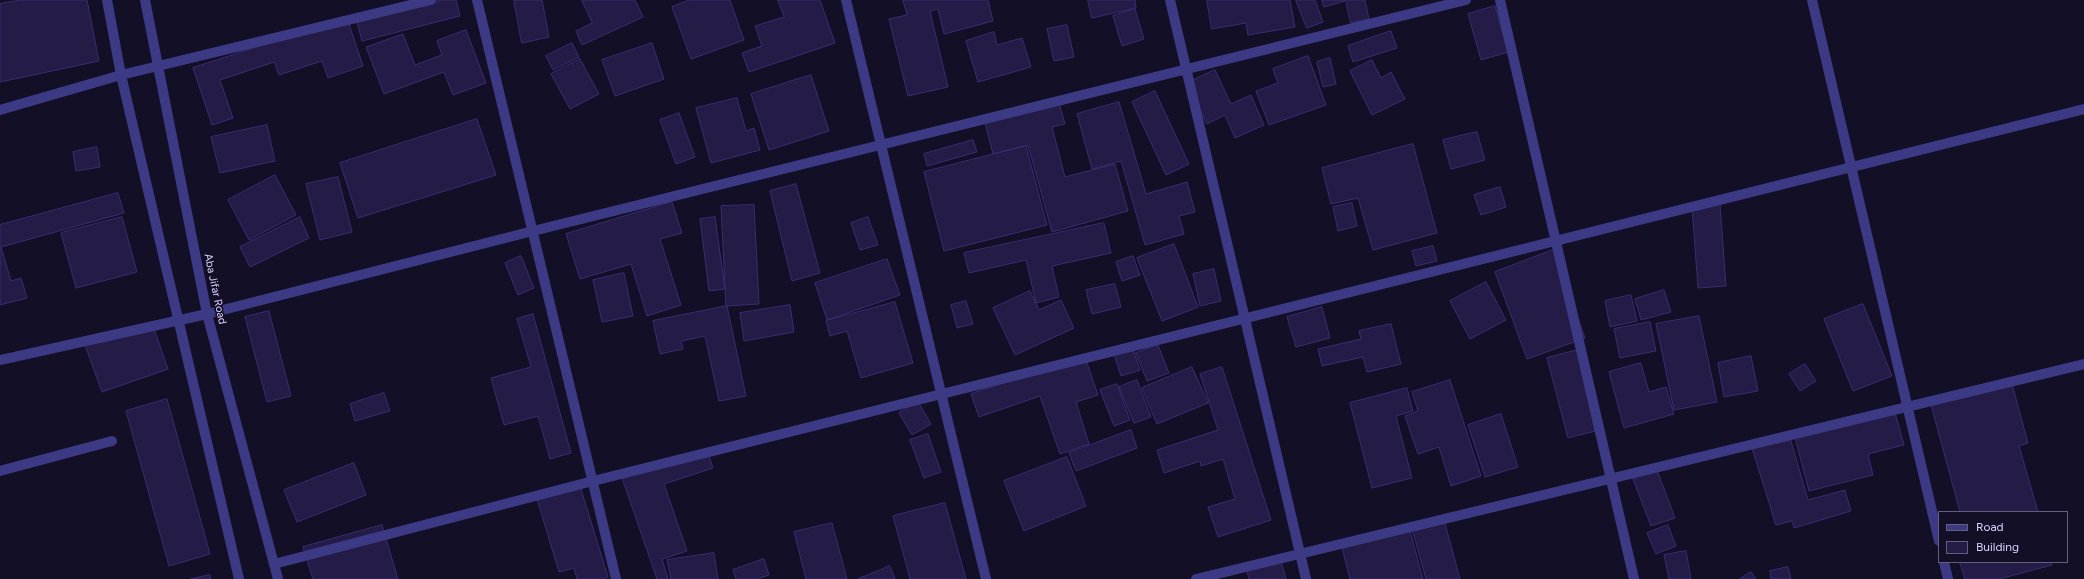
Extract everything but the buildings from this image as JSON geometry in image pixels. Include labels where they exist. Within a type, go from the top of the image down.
[{"type":"street","points":[[107,0],[121,75],[177,321],[239,579]]},
{"type":"street","name":"Aba Jifar Road","points":[[145,0],[157,67],[207,314],[278,579]]},
{"type":"street","points":[[0,110],[121,75],[431,0]]},
{"type":"street","points":[[477,0],[616,579]]},
{"type":"street","points":[[846,0],[986,579]]},
{"type":"street","points":[[1170,0],[1306,579]]},
{"type":"street","points":[[0,360],[207,314],[533,231],[1466,0]]},
{"type":"street","points":[[1500,0],[1634,579]]},
{"type":"street","points":[[1812,0],[1938,537]]},
{"type":"street","points":[[274,564],[593,481],[2084,109]]},
{"type":"street","points":[[1196,579],[2084,364]]},
{"type":"street","points":[[0,471],[112,441]]},
{"type":"street","points":[[1944,563],[1948,579]]}]
